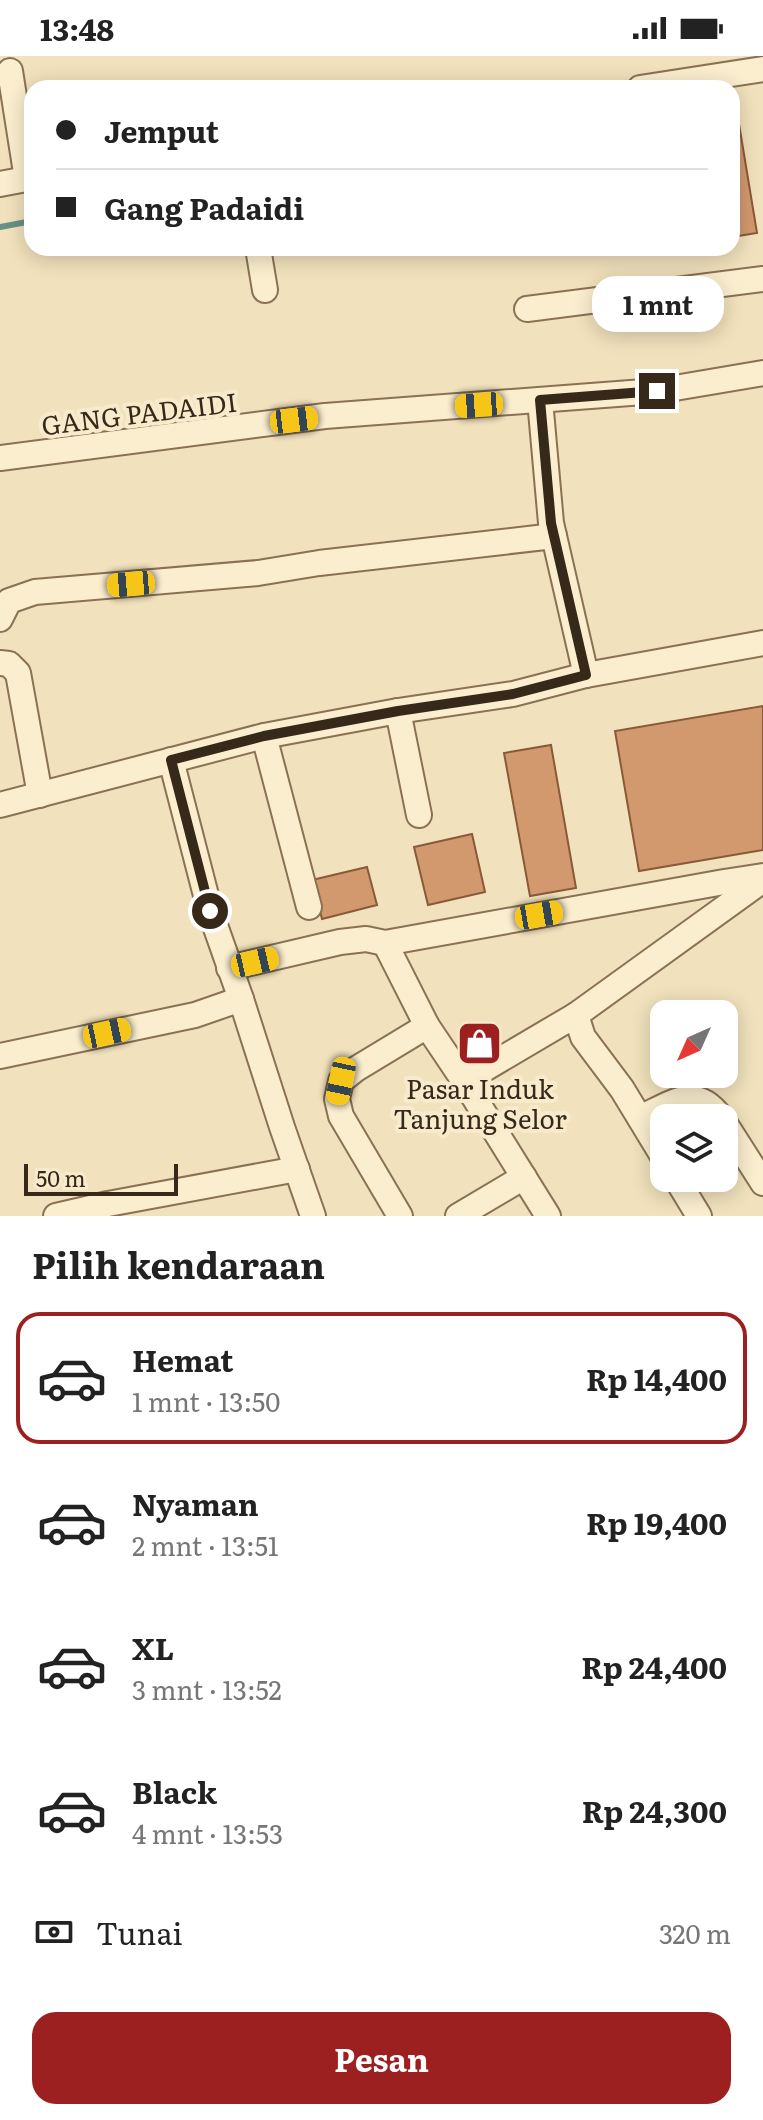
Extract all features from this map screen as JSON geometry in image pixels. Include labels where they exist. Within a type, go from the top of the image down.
[{"type":"street","points":[[692,80],[763,69]]},
{"type":"street","points":[[10,71],[24,151]]},
{"type":"street","points":[[0,184],[24,180]]},
{"type":"street","points":[[259,256],[265,290]]},
{"type":"street","points":[[527,309],[763,279]]},
{"type":"street","name":"GANG PADAIDI","points":[[0,458],[325,416],[657,391],[763,373]]},
{"type":"street","points":[[540,400],[551,523],[586,675]]},
{"type":"street","points":[[0,619],[9,601],[35,592],[258,573],[554,536]]},
{"type":"street","points":[[0,629],[0,663],[9,664],[18,673],[40,795]]},
{"type":"street","points":[[0,805],[264,736],[513,694],[586,675],[763,643]]},
{"type":"street","points":[[398,711],[419,815]]},
{"type":"street","points":[[264,736],[309,907]]},
{"type":"street","points":[[171,760],[210,911],[313,1216]]},
{"type":"street","points":[[229,968],[340,942],[366,939],[385,943],[724,882],[763,878]]},
{"type":"street","points":[[464,1081],[576,1015],[763,878]]},
{"type":"street","points":[[385,943],[427,1026],[548,1216]]},
{"type":"street","points":[[0,1056],[195,1015],[241,999]]},
{"type":"street","points":[[576,1015],[583,1037],[622,1089],[650,1135]]},
{"type":"street","points":[[400,1216],[341,1116],[337,1099],[341,1081],[427,1026]]},
{"type":"street","points":[[670,1104],[692,1097],[710,1104]]},
{"type":"street","points":[[640,1118],[650,1113]]},
{"type":"street","points":[[738,1144],[763,1183]]},
{"type":"street","points":[[56,1216],[297,1169]]},
{"type":"street","points":[[458,1216],[524,1177]]},
{"type":"street","points":[[684,1192],[699,1216]]},
{"type":"building","points":[[740,130],[757,233],[740,236]]},
{"type":"building","points":[[763,706],[763,850],[639,871],[615,731]]},
{"type":"building","points":[[551,745],[576,888],[530,896],[504,753]]},
{"type":"building","points":[[472,834],[485,892],[428,905],[414,847]]},
{"type":"building","points":[[367,867],[377,905],[322,919],[312,880]]},
{"type":"waterway","points":[[0,227],[24,222]]},
{"type":"place","name":"Pasar Induk Tanjung Selor","points":[[480,1044]]},
{"type":"route","points":[[210,911],[171,760],[264,736],[513,694],[586,675],[551,523],[540,400],[657,391]]}]
